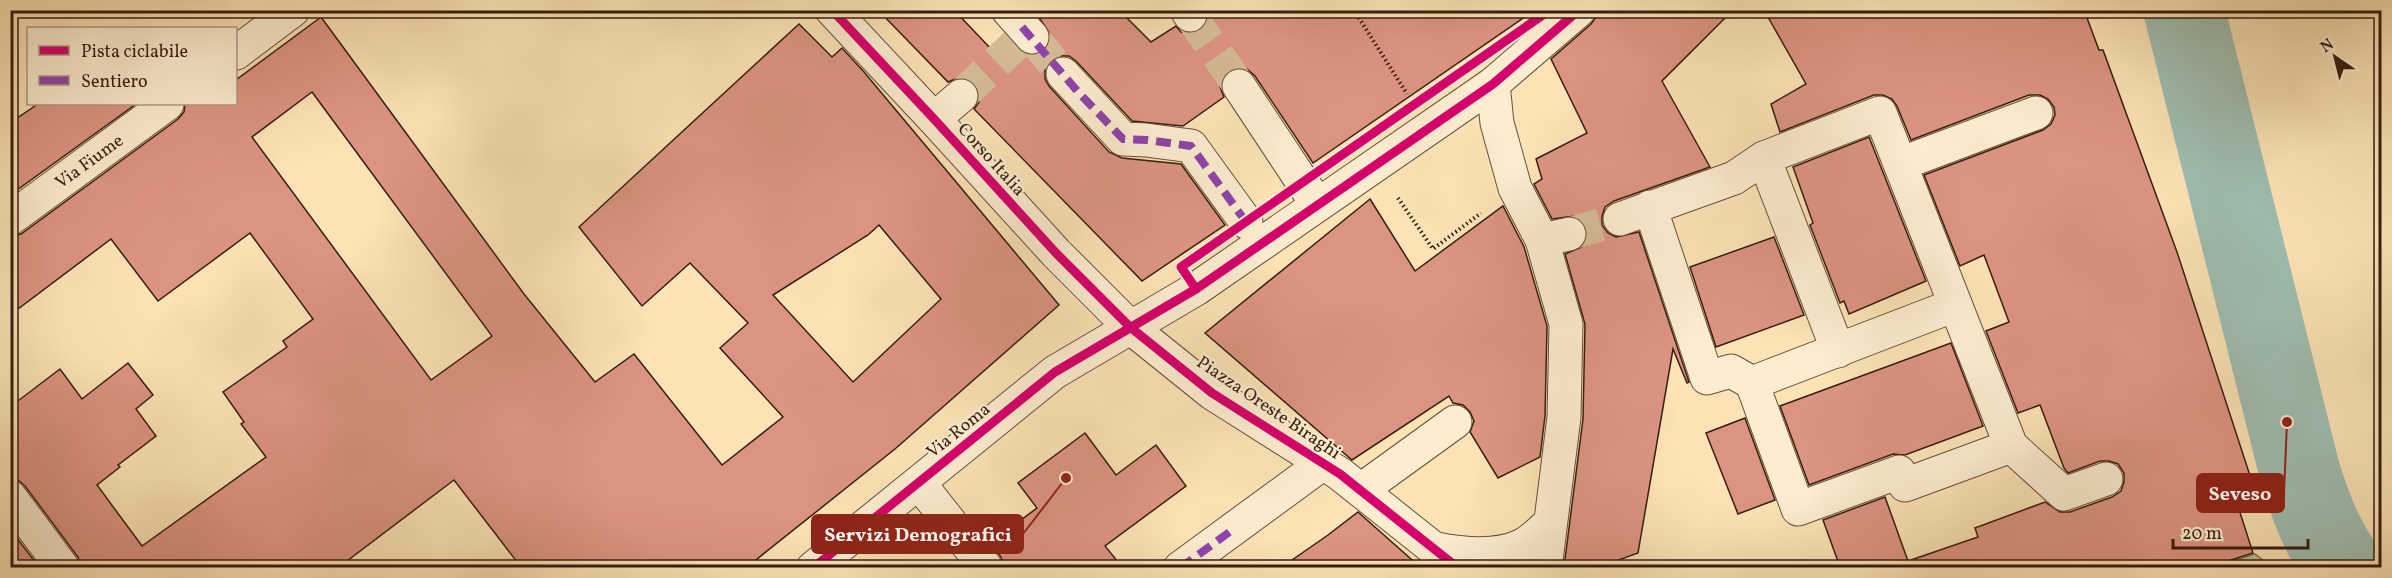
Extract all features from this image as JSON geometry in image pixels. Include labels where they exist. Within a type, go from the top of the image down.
[{"type":"street","points":[[237,52],[293,10]]},
{"type":"street","name":"Corso Italia","points":[[832,10],[1056,253],[1130,327]]},
{"type":"street","name":"Via Roma","points":[[813,567],[1055,372],[1196,289],[1493,84],[1579,10]]},
{"type":"street","points":[[1063,74],[1123,139],[1191,146],[1246,222]]},
{"type":"street","points":[[1493,84],[1497,123],[1515,188],[1555,237],[1566,324],[1566,393],[1545,567]]},
{"type":"street","points":[[1239,86],[1317,204]]},
{"type":"street","points":[[934,119],[962,96]]},
{"type":"street","name":"Via Fiume","points":[[10,219],[166,105]]},
{"type":"street","points":[[1620,219],[1734,178],[1764,158],[1880,113],[2011,446],[2064,494],[2106,479]]},
{"type":"street","points":[[1900,164],[2036,113]]},
{"type":"street","points":[[1764,158],[1839,351]]},
{"type":"street","points":[[1650,207],[1707,378],[1731,371],[1752,383],[1798,509],[1899,472],[1905,485],[2011,446]]},
{"type":"street","points":[[1752,383],[1955,305]]},
{"type":"street","name":"Piazza Oreste Biraghi","points":[[1130,327],[1212,393],[1361,490],[1447,558]]},
{"type":"street","points":[[1361,490],[1455,422]]},
{"type":"street","name":"Piazza Oreste Biraghi","points":[[1180,567],[1322,464]]},
{"type":"street","points":[[919,483],[986,567]]},
{"type":"street","points":[[10,497],[63,567]]},
{"type":"street","points":[[1447,558],[1520,547],[1550,523]]},
{"type":"path","points":[[1354,10],[1428,128]]},
{"type":"path","points":[[1392,189],[1433,249],[1515,188]]},
{"type":"green space","points":[[2255,554],[2272,567],[2213,567]]},
{"type":"building","points":[[878,10],[954,10],[992,50],[1006,36],[1018,50],[1026,55],[1035,55],[1045,51],[1050,42],[1050,34],[1034,10],[1119,10],[1151,42],[1176,26],[1181,32],[1190,34],[1199,31],[1207,24],[1208,10],[1550,10],[1534,24],[1529,14],[1313,163],[1255,76],[1247,69],[1237,67],[1228,71],[1222,78],[1220,87],[1224,97],[1183,126],[1132,121],[1076,61],[1069,56],[1059,56],[1051,60],[1045,69],[1045,79],[1049,86],[1109,152],[1122,158],[1181,164],[1225,225],[1142,281],[974,109],[979,102],[979,93],[975,83],[967,78],[958,78],[948,82]]},
{"type":"building","points":[[1597,10],[1733,10],[1662,81],[1710,167],[1614,201],[1605,207],[1602,216],[1602,225],[1608,233],[1616,237],[1639,232],[1689,382],[1687,383],[1673,349],[1638,553],[1599,567],[1564,567],[1583,419],[1585,324],[1565,254],[1582,247],[1587,240],[1587,231],[1583,222],[1575,216],[1552,219],[1534,184],[1542,179],[1536,159],[1587,133],[1551,59],[1591,24],[1596,17]]},
{"type":"building","points":[[1764,10],[2084,10],[2099,50],[2103,50],[2177,252],[2255,491],[2235,497],[2253,553],[2209,567],[1840,567],[1823,520],[1885,497],[1908,561],[1978,537],[1975,528],[2045,502],[2060,512],[2070,512],[2112,497],[2121,491],[2124,473],[2118,464],[2100,461],[2068,473],[2040,405],[2018,413],[1986,331],[2009,322],[1984,255],[1960,266],[1924,175],[2043,130],[2051,124],[2055,115],[2054,107],[2048,99],[2040,95],[2029,95],[1911,140],[1892,99],[1883,95],[1874,95],[1780,132],[1771,104],[1806,84]]},
{"type":"building","points":[[321,17],[524,294],[595,382],[634,354],[722,465],[783,417],[720,348],[748,323],[690,263],[642,306],[579,227],[799,24],[832,57],[842,48],[1059,305],[895,449],[747,567],[521,567],[454,480],[339,567],[81,567],[78,557],[25,486],[18,480],[10,479],[10,407],[60,369],[82,399],[128,363],[153,395],[136,409],[156,436],[118,465],[120,467],[97,485],[142,546],[266,457],[241,424],[244,422],[223,392],[287,347],[283,341],[313,319],[250,233],[158,301],[111,239],[10,315],[10,237],[21,234],[178,119],[184,112],[185,105],[237,105],[237,79]],"holes":[[[312,92],[492,336],[431,380],[252,137]],[[879,225],[941,299],[853,382],[773,295],[868,235]]]},
{"type":"building","points":[[37,105],[135,105],[10,195],[10,123]]},
{"type":"building","points":[[1869,137],[1926,281],[1849,314],[1844,301],[1840,303],[1810,225],[1813,223],[1793,167]]},
{"type":"building","points":[[1370,199],[1415,271],[1503,206],[1524,247],[1547,326],[1545,416],[1540,457],[1498,478],[1470,432],[1474,421],[1470,412],[1463,405],[1453,403],[1449,396],[1352,460],[1205,333]]},
{"type":"building","points":[[1774,237],[1804,315],[1716,347],[1690,267]]},
{"type":"building","points":[[1951,343],[1983,426],[1905,455],[1893,454],[1809,485],[1780,406]]},
{"type":"building","points":[[1745,418],[1775,500],[1738,514],[1706,433]]},
{"type":"building","points":[[1085,433],[1116,475],[1156,445],[1186,486],[1105,546],[1122,567],[1004,567],[1001,557],[990,543],[1037,508],[1018,483]]},
{"type":"building","points":[[1358,512],[1420,567],[1282,567],[1328,535]]},
{"type":"building","points":[[10,529],[39,567],[10,567]]},
{"type":"waterway","points":[[2184,10],[2300,473],[2318,522],[2344,568]]},
{"type":"tunnel","points":[[1190,15],[1239,86]]},
{"type":"tunnel","points":[[1032,37],[1063,74]]},
{"type":"tunnel","points":[[961,96],[1016,44]]},
{"type":"tunnel","points":[[1569,234],[1620,219]]},
{"type":"marked path","points":[[1022,27],[1079,93],[1123,139],[1191,146],[1246,222]]},
{"type":"marked path","points":[[1180,568],[1235,528]]},
{"type":"cycle path","points":[[832,10],[1056,253],[1130,327],[1212,393],[1340,474],[1458,568]]},
{"type":"cycle path","points":[[1196,289],[1181,267],[1550,10]]},
{"type":"cycle path","points":[[813,568],[1055,372],[1196,289],[1493,84],[1579,10]]},
{"type":"place","name":"Seveso","points":[[2287,422]]},
{"type":"place","name":"Servizi Demografici","points":[[1066,478]]}]
